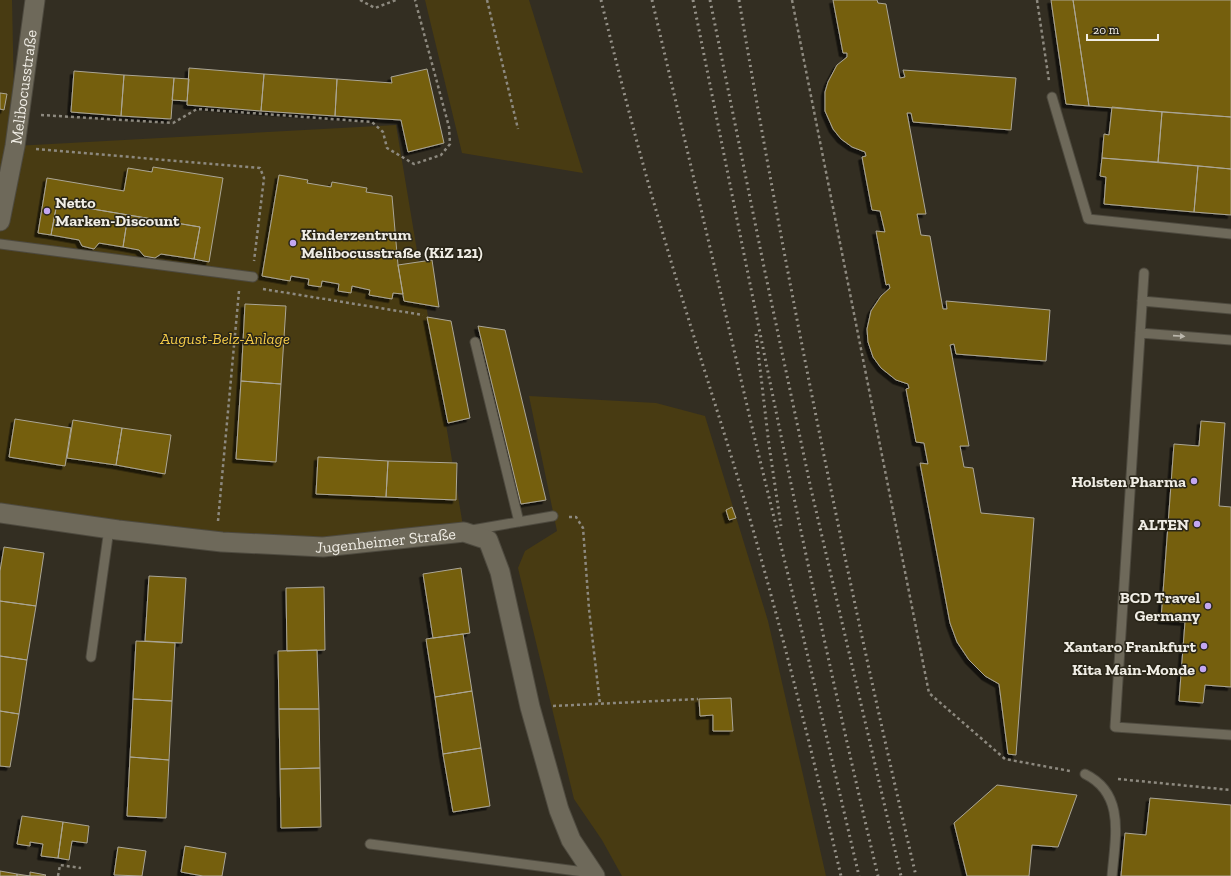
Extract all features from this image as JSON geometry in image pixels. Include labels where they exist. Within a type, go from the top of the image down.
[{"type":"street","name":"Melibocusstraße","points":[[0,221],[15,146],[35,0]]},
{"type":"street","name":"Jugenheimer Straße","points":[[0,513],[109,529],[222,542],[323,547],[464,532],[488,540],[500,572],[530,707],[558,810],[571,840],[594,875]]},
{"type":"lane","points":[[1052,97],[1088,219],[1231,234]]},
{"type":"lane","points":[[0,244],[253,277]]},
{"type":"lane","points":[[1144,273],[1115,727],[1231,735]]},
{"type":"lane","points":[[1142,301],[1231,309]]},
{"type":"lane","points":[[1140,333],[1231,340]]},
{"type":"lane","points":[[475,342],[519,522]]},
{"type":"lane","points":[[464,532],[553,516]]},
{"type":"lane","points":[[91,657],[109,529]]},
{"type":"lane","points":[[1085,774],[1094,778],[1109,795],[1114,809],[1116,823],[1112,876]]},
{"type":"lane","points":[[370,844],[594,875]]},
{"type":"path","points":[[360,0],[375,8],[396,0]]},
{"type":"path","points":[[40,115],[173,123],[197,109],[372,122],[383,132],[387,148],[414,164],[441,155],[450,144],[449,127],[415,0]]},
{"type":"path","points":[[487,0],[518,129]]},
{"type":"path","points":[[792,0],[929,693],[1005,759],[1109,778],[1231,790]]},
{"type":"path","points":[[1037,0],[1052,97]]},
{"type":"path","points":[[35,149],[260,168],[264,178],[251,288],[423,315]]},
{"type":"path","points":[[218,522],[237,304],[241,275]]},
{"type":"path","points":[[553,516],[576,517],[583,528],[589,609],[600,704]]},
{"type":"path","points":[[530,707],[698,699]]},
{"type":"path","points":[[58,876],[60,865],[81,868]]},
{"type":"green space","name":"August-Belz-Anlage","points":[[0,0],[12,0],[15,146],[396,125],[464,532],[222,542],[0,512]]},
{"type":"green space","points":[[425,0],[529,0],[583,173],[462,153]]},
{"type":"green space","points":[[529,396],[656,403],[705,416],[768,621],[826,876],[622,876],[602,840],[574,799],[518,568],[525,551],[557,531]]},
{"type":"building","points":[[833,0],[877,0],[878,3],[886,4],[900,78],[905,77],[903,70],[1016,78],[1011,130],[913,122],[911,113],[907,113],[926,214],[917,214],[921,235],[930,236],[943,309],[947,309],[946,301],[1050,310],[1046,361],[956,354],[954,344],[950,345],[969,446],[960,446],[964,467],[973,468],[981,513],[1034,518],[1016,755],[1008,754],[999,684],[985,676],[969,660],[957,642],[950,623],[920,463],[928,464],[924,443],[916,442],[906,389],[909,388],[908,384],[896,380],[881,368],[873,357],[868,342],[867,329],[871,311],[881,296],[890,288],[889,284],[886,285],[876,231],[885,232],[880,211],[872,210],[862,157],[866,156],[865,152],[852,147],[841,139],[833,129],[825,111],[825,92],[828,82],[837,65],[847,57],[847,53],[843,53]]},
{"type":"building","points":[[1051,0],[1073,0],[1089,106],[1066,104]]},
{"type":"building","points":[[1073,0],[1231,0],[1231,117],[1089,106]]},
{"type":"building","points":[[189,68],[264,74],[261,111],[187,105]]},
{"type":"building","points":[[427,69],[444,143],[408,152],[401,120],[335,116],[337,79],[392,83],[391,77]]},
{"type":"building","points":[[74,71],[124,75],[121,116],[71,112]]},
{"type":"building","points":[[264,74],[337,79],[335,116],[261,111]]},
{"type":"building","points":[[124,75],[174,78],[171,119],[121,116]]},
{"type":"building","points":[[174,78],[189,79],[187,101],[172,100]]},
{"type":"building","points":[[0,93],[7,94],[4,110],[0,109]]},
{"type":"building","points":[[1112,107],[1162,112],[1158,162],[1102,158],[1104,134],[1109,135]]},
{"type":"building","points":[[1162,112],[1231,117],[1231,169],[1158,162]]},
{"type":"building","points":[[1102,158],[1198,166],[1194,212],[1104,204],[1106,177],[1100,176]]},
{"type":"building","points":[[1198,166],[1231,169],[1231,215],[1194,212]]},
{"type":"building","points":[[153,167],[223,178],[209,262],[194,259],[200,227],[57,203],[51,235],[38,233],[47,178],[124,191],[128,168],[152,172]]},
{"type":"building","points":[[279,175],[308,180],[307,183],[331,187],[332,182],[367,188],[366,192],[392,196],[398,265],[403,294],[393,293],[392,299],[369,295],[370,290],[352,286],[351,293],[338,291],[339,284],[322,281],[321,287],[308,285],[309,279],[291,276],[290,281],[262,276]]},
{"type":"building","points":[[57,203],[128,215],[123,247],[99,243],[94,249],[82,246],[79,240],[51,235]]},
{"type":"building","points":[[128,215],[200,227],[194,259],[161,254],[155,258],[144,256],[139,250],[123,247]]},
{"type":"building","points":[[432,260],[439,307],[404,301],[398,265]]},
{"type":"building","points":[[245,304],[286,306],[281,384],[241,381]]},
{"type":"building","points":[[427,317],[451,321],[470,418],[448,423]]},
{"type":"building","points":[[478,326],[505,330],[546,500],[521,504]]},
{"type":"building","points":[[241,381],[281,384],[276,462],[236,459]]},
{"type":"building","points":[[15,419],[71,428],[65,466],[9,457]]},
{"type":"building","points":[[73,420],[122,428],[116,465],[67,458]]},
{"type":"building","points":[[1201,421],[1225,423],[1219,506],[1231,507],[1231,687],[1205,685],[1203,703],[1179,701],[1185,622],[1161,620],[1174,444],[1199,446]]},
{"type":"building","points":[[122,428],[171,435],[165,474],[116,465]]},
{"type":"building","points":[[318,457],[388,461],[386,497],[316,494]]},
{"type":"building","points":[[388,461],[457,463],[456,500],[386,497]]},
{"type":"building","points":[[732,507],[736,518],[729,520],[726,510]]},
{"type":"building","points":[[4,547],[44,553],[36,606],[0,601],[0,571]]},
{"type":"building","points":[[461,568],[470,633],[433,638],[423,574]]},
{"type":"building","points":[[149,576],[186,578],[182,643],[145,641]]},
{"type":"building","points":[[324,587],[325,650],[287,651],[286,588]]},
{"type":"building","points":[[0,601],[36,606],[27,660],[0,656]]},
{"type":"building","points":[[463,634],[472,691],[435,697],[426,639]]},
{"type":"building","points":[[136,641],[175,643],[172,701],[133,699]]},
{"type":"building","points":[[317,650],[319,709],[279,709],[278,651]]},
{"type":"building","points":[[0,656],[27,660],[19,714],[0,711]]},
{"type":"building","points":[[472,691],[481,748],[443,754],[435,697]]},
{"type":"building","points":[[731,698],[733,731],[713,731],[713,715],[700,716],[699,699]]},
{"type":"building","points":[[133,699],[172,701],[169,760],[130,757]]},
{"type":"building","points":[[279,709],[319,709],[320,768],[280,769]]},
{"type":"building","points":[[0,711],[19,714],[10,767],[0,766]]},
{"type":"building","points":[[481,748],[490,806],[453,812],[443,754]]},
{"type":"building","points":[[130,757],[169,760],[166,818],[127,816]]},
{"type":"building","points":[[320,768],[321,827],[281,828],[280,769]]},
{"type":"building","points":[[997,785],[1077,795],[1058,847],[1032,845],[1029,876],[967,876],[954,823]]},
{"type":"building","points":[[1150,798],[1231,805],[1231,876],[1121,876],[1125,833],[1146,835]]},
{"type":"building","points":[[22,816],[63,822],[58,858],[41,856],[43,844],[30,842],[30,846],[17,844]]},
{"type":"building","points":[[63,822],[89,826],[87,843],[72,841],[69,860],[58,858]]},
{"type":"building","points":[[185,846],[226,853],[222,876],[203,876],[181,872]]},
{"type":"building","points":[[118,847],[146,851],[142,876],[114,875]]},
{"type":"building","points":[[0,871],[17,874],[17,876],[0,876]]},
{"type":"building","points":[[30,872],[46,875],[30,876]]},
{"type":"building","points":[[17,874],[30,876],[17,876]]},
{"type":"railway","points":[[601,0],[630,117],[655,205],[683,302],[736,471],[772,597],[796,689],[841,876]]},
{"type":"railway","points":[[652,0],[859,876]]},
{"type":"railway","points":[[693,0],[759,329],[828,658],[878,876]]},
{"type":"railway","points":[[710,0],[811,489],[901,876]]},
{"type":"railway","points":[[739,0],[778,220],[843,549],[916,876]]},
{"type":"railway","points":[[756,334],[769,445],[781,526]]},
{"type":"place","name":"Netto Marken-Discount","points":[[47,211]]},
{"type":"place","name":"Kinderzentrum Melibocusstraße (KiZ 121)","points":[[293,243]]},
{"type":"place","name":"Holsten Pharma","points":[[1194,481]]},
{"type":"place","name":"ALTEN","points":[[1197,524]]},
{"type":"place","name":"BCD Travel Germany","points":[[1208,606]]},
{"type":"place","name":"Xantaro Frankfurt","points":[[1204,646]]},
{"type":"place","name":"Kita Main-Monde","points":[[1203,669]]}]
